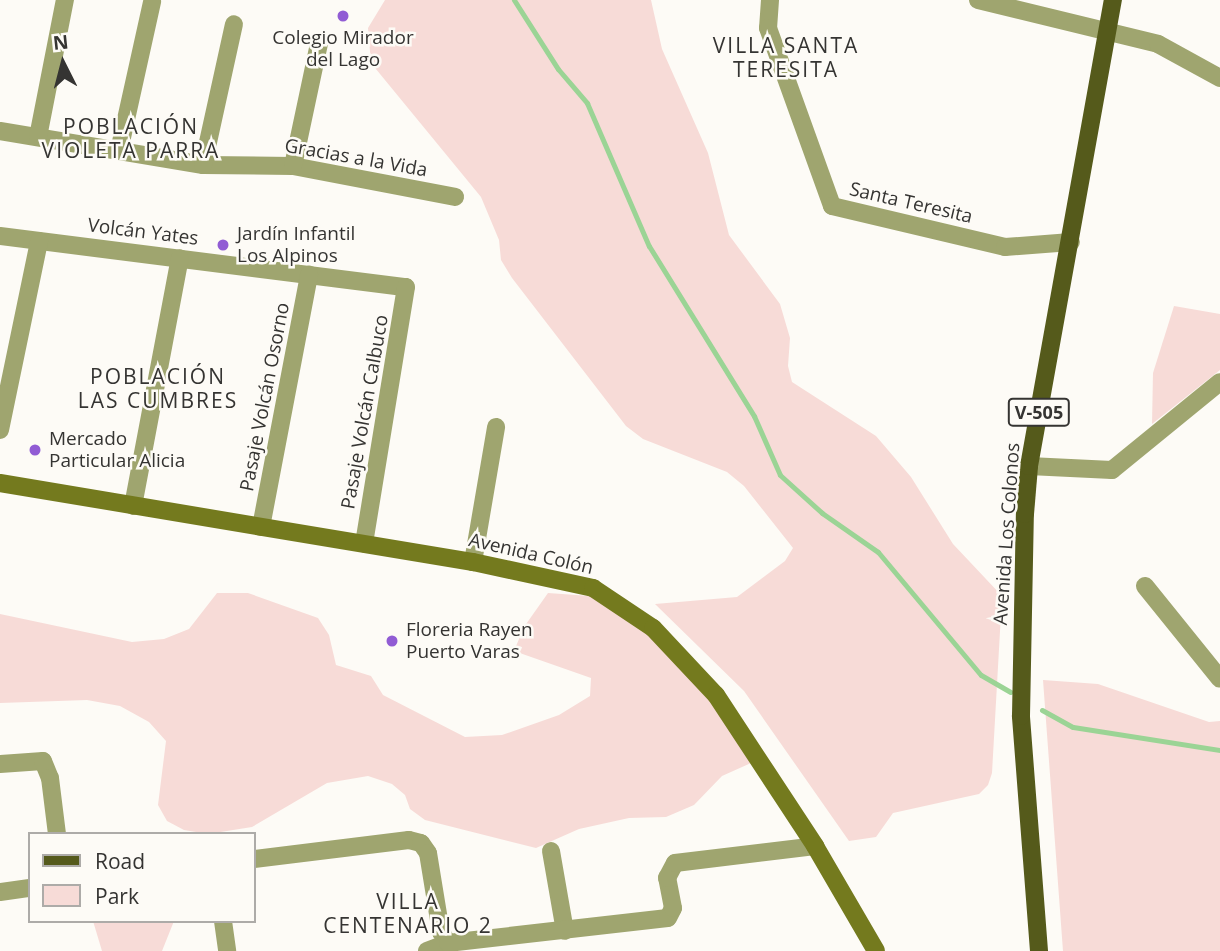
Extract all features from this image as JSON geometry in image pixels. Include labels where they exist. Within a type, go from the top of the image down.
[{"type":"main road","name":"Avenida Los Colonos","points":[[1039,951],[1021,716],[1029,466],[1113,0]]},
{"type":"main road","name":"Avenida Colón","points":[[0,483],[472,562],[593,588],[653,628],[716,695],[816,846],[876,951]]},
{"type":"street","points":[[38,137],[65,0]]},
{"type":"street","name":"Santa Teresita","points":[[770,0],[768,28],[832,206],[1005,247],[1071,242]]},
{"type":"street","points":[[978,0],[1158,44],[1220,78]]},
{"type":"street","points":[[119,150],[152,2]]},
{"type":"street","points":[[203,164],[234,24]]},
{"type":"street","points":[[293,166],[319,44]]},
{"type":"street","name":"Gracias a la Vida","points":[[0,131],[203,164],[293,166],[455,197]]},
{"type":"street","name":"Volcán Yates","points":[[0,236],[407,287]]},
{"type":"street","points":[[0,430],[39,241]]},
{"type":"street","points":[[134,506],[180,258]]},
{"type":"street","name":"Pasaje Volcán Osorno","points":[[261,527],[309,275]]},
{"type":"street","name":"Pasaje Volcán Calbuco","points":[[363,544],[407,287]]},
{"type":"street","points":[[1029,466],[1112,470],[1220,382]]},
{"type":"street","points":[[472,562],[496,427]]},
{"type":"street","points":[[1145,586],[1220,679]]},
{"type":"street","points":[[0,764],[43,761],[50,778],[57,832]]},
{"type":"street","points":[[256,859],[388,842],[421,843],[428,853],[441,932],[448,943]]},
{"type":"street","points":[[427,951],[448,943],[668,919],[673,908],[667,878],[675,863],[816,846]]},
{"type":"street","points":[[551,851],[565,931]]},
{"type":"street","points":[[0,892],[28,888]]},
{"type":"street","points":[[223,923],[227,951]]},
{"type":"green space","points":[[385,0],[651,0],[662,49],[708,153],[729,235],[780,304],[790,338],[788,366],[792,382],[876,436],[911,477],[953,544],[1002,596],[992,773],[988,785],[979,794],[893,813],[876,837],[849,841],[744,691],[655,604],[737,597],[785,561],[793,548],[744,486],[727,472],[643,439],[626,426],[512,278],[501,260],[499,240],[481,197],[371,63],[368,28]]},
{"type":"green space","points":[[1174,306],[1220,314],[1220,370],[1152,424],[1153,373]]},
{"type":"green space","points":[[217,593],[248,593],[318,618],[329,635],[336,665],[371,676],[383,695],[465,737],[502,735],[559,715],[590,696],[591,678],[514,651],[524,627],[548,593],[618,598],[725,709],[751,763],[722,776],[694,805],[666,817],[629,818],[579,829],[536,848],[425,820],[410,809],[405,795],[392,784],[368,776],[327,783],[252,827],[221,832],[196,832],[184,830],[167,821],[158,805],[166,741],[149,722],[120,706],[87,700],[0,703],[0,614],[132,642],[164,639],[189,629]]},
{"type":"green space","points":[[1043,680],[1098,684],[1209,722],[1220,721],[1220,951],[1063,951]]},
{"type":"green space","points":[[94,923],[173,923],[162,951],[102,951]]},
{"type":"waterway","points":[[514,0],[558,69],[587,103],[649,246],[754,416],[780,475],[822,513],[878,552],[981,675],[1010,692]]},
{"type":"waterway","points":[[1042,710],[1073,727],[1220,750]]},
{"type":"place","name":"Colegio Mirador del Lago","points":[[343,16]]},
{"type":"place","name":"Jardín Infantil Los Alpinos","points":[[223,245]]},
{"type":"place","name":"Mercado Particular Alicia","points":[[35,450]]},
{"type":"place","name":"Floreria Rayen Puerto Varas","points":[[392,641]]},
{"type":"district","name":"VILLA SANTA TERESITA","points":[[786,57]]},
{"type":"district","name":"POBLACIÓN VIOLETA PARRA","points":[[131,138]]},
{"type":"district","name":"POBLACIÓN LAS CUMBRES","points":[[158,388]]},
{"type":"district","name":"VILLA CENTENARIO 2","points":[[408,913]]}]
